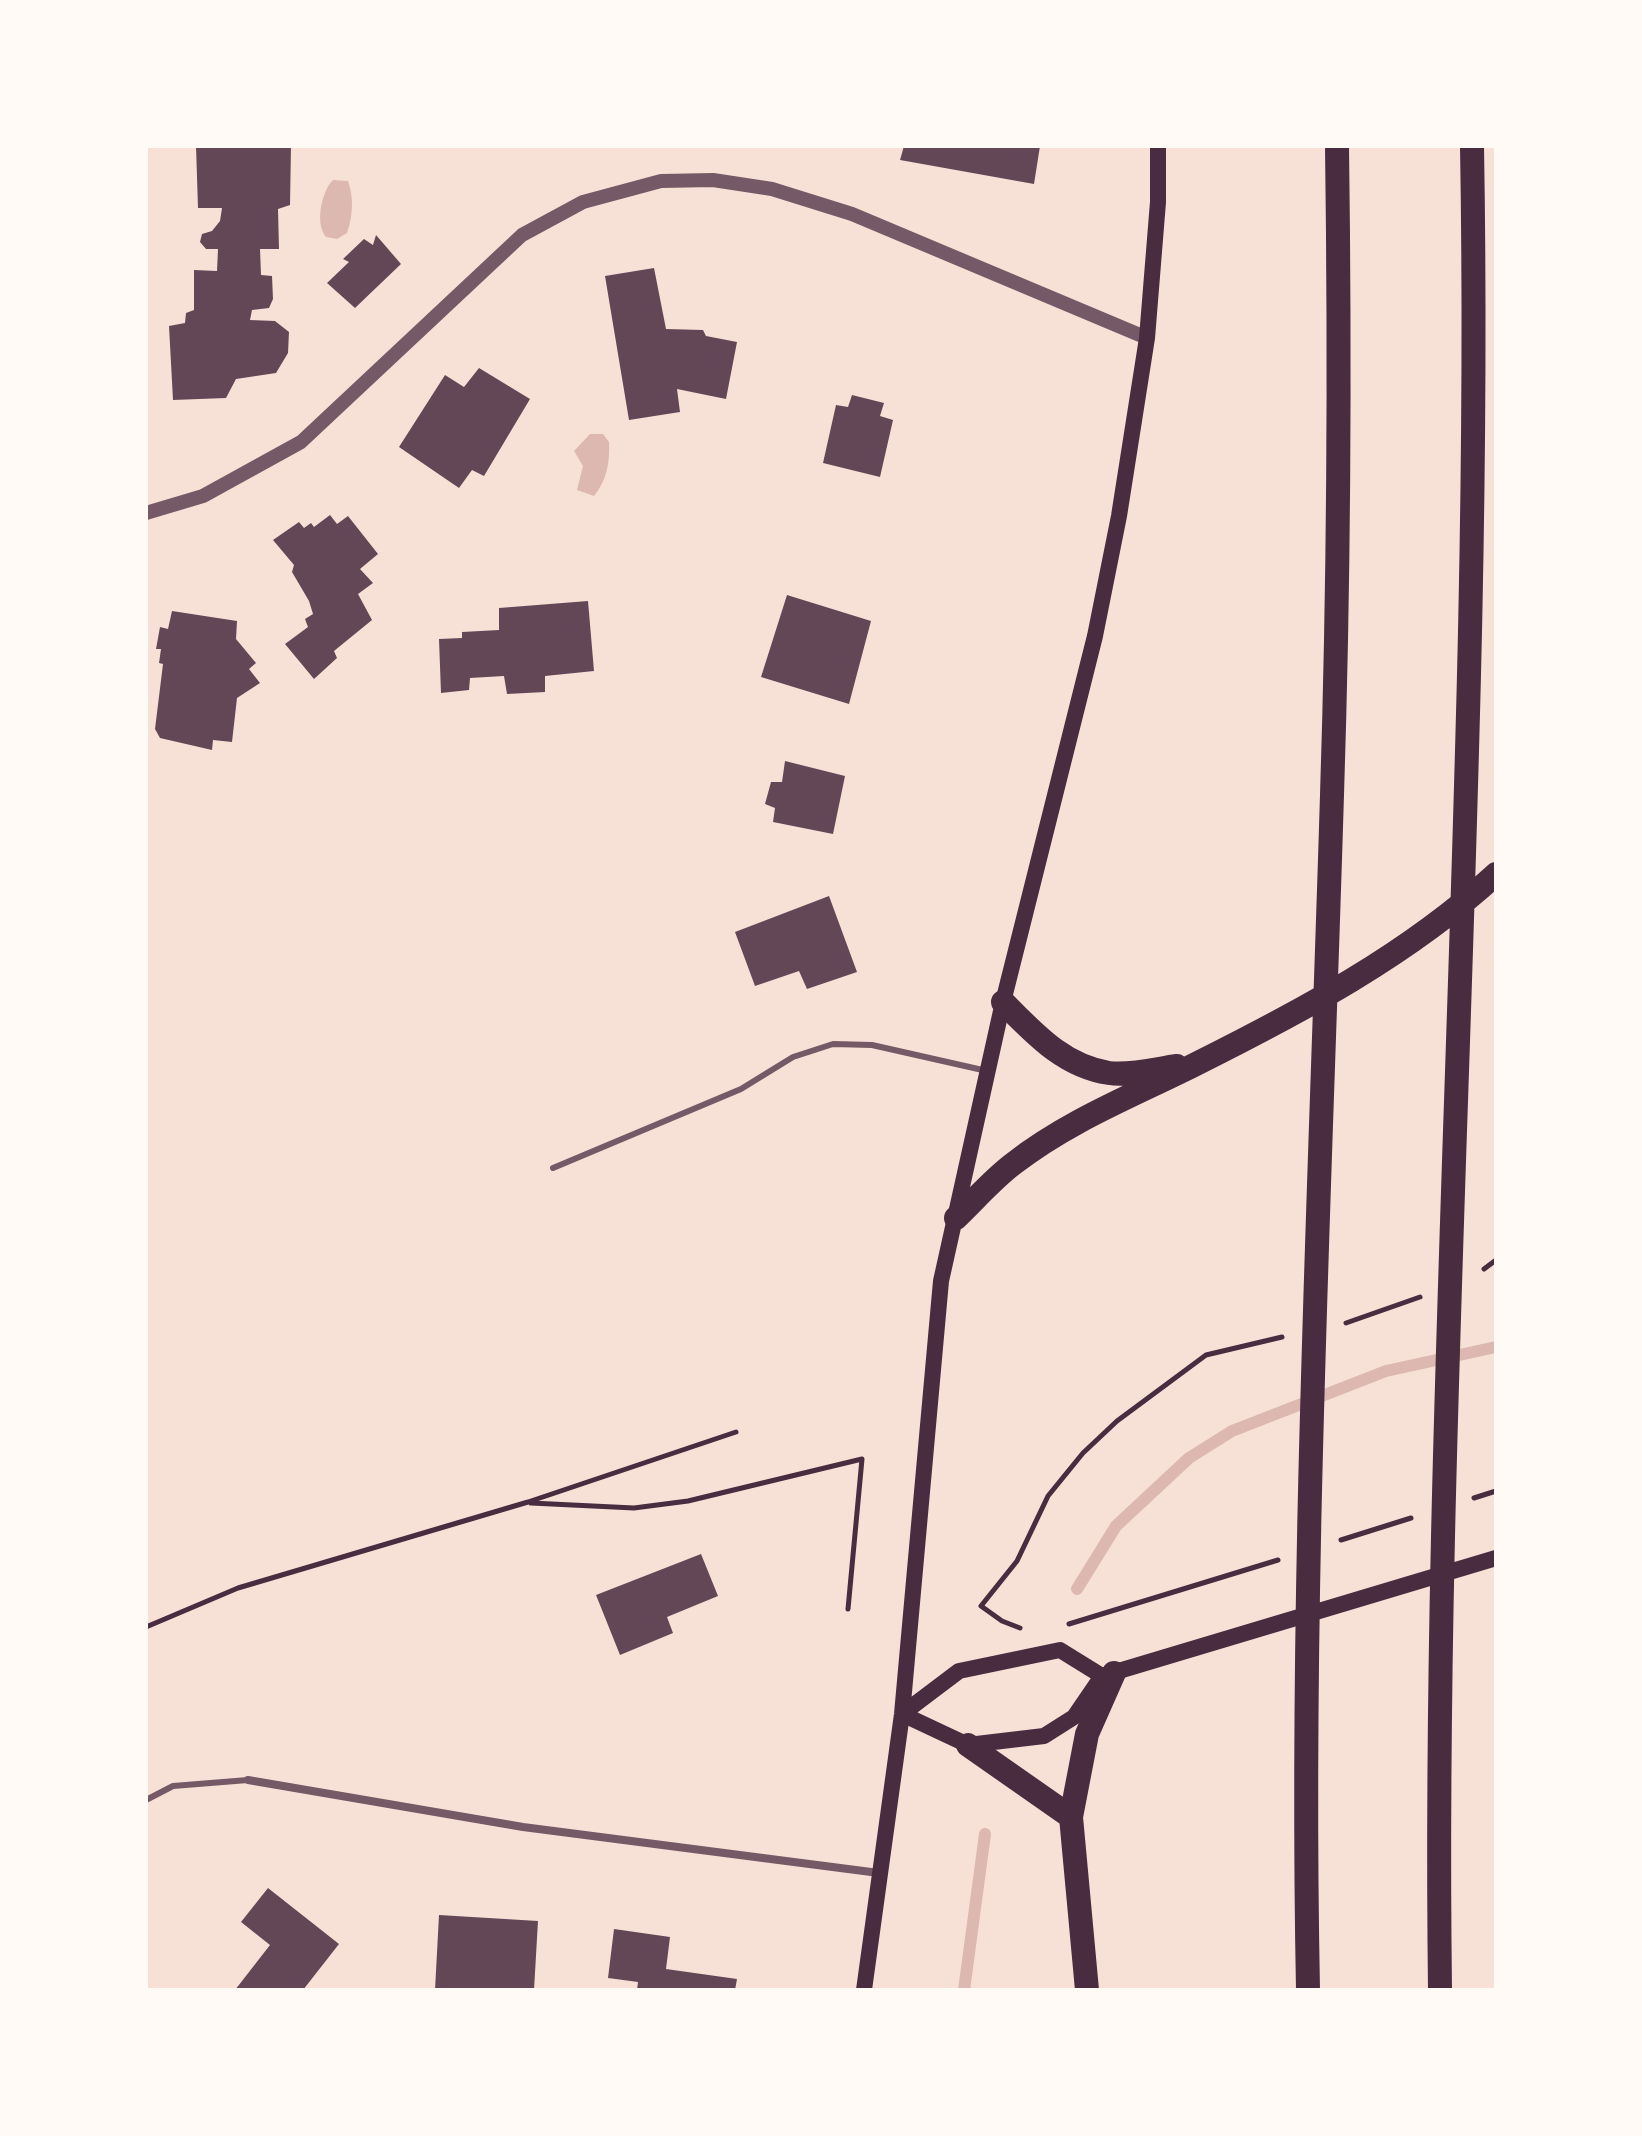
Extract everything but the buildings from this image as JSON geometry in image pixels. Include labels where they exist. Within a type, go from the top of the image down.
[{"type":"highway","points":[[1308,1990],[1306,1876],[1313,1334],[1332,791],[1340,374],[1337,146]]},
{"type":"highway","points":[[1440,1990],[1438,1876],[1466,673],[1477,380],[1472,146]]},
{"type":"highway","points":[[956,1218],[1011,1165],[1041,1144],[1076,1122],[1195,1064],[1370,969],[1456,911],[1496,874]]},
{"type":"highway","points":[[1003,1002],[1050,1048],[1079,1065],[1111,1074],[1195,1064]]},
{"type":"highway","points":[[1087,1990],[1071,1817],[1087,1734],[1108,1674]]},
{"type":"highway","points":[[968,1745],[1071,1817]]},
{"type":"main road","points":[[864,1990],[902,1714],[941,1281],[1003,1002],[1095,636],[1119,516],[1147,338],[1158,202],[1158,146]]},
{"type":"main road","points":[[902,1714],[968,1745],[1044,1736],[1074,1717],[1108,1674],[1496,1558]]},
{"type":"main road","points":[[902,1714],[959,1671],[1060,1650],[1108,1674]]},
{"type":"street","points":[[146,513],[203,496],[301,442],[522,235],[583,202],[661,181],[713,180],[772,189],[852,214],[1147,338]]},
{"type":"street","points":[[248,1780],[523,1827],[879,1873]]},
{"type":"lane","points":[[553,1168],[741,1089],[793,1057],[833,1044],[872,1045],[987,1071]]},
{"type":"lane","points":[[146,1800],[173,1786],[248,1780]]},
{"type":"path","points":[[1476,1274],[1496,1260]]},
{"type":"path","points":[[1345,1323],[1426,1295]]},
{"type":"path","points":[[1033,1630],[1002,1621],[981,1606],[1017,1561],[1048,1496],[1083,1453],[1117,1421],[1206,1355],[1298,1334]]},
{"type":"path","points":[[146,1627],[238,1588],[528,1502],[736,1432]]},
{"type":"path","points":[[528,1502],[634,1508],[688,1501],[862,1459],[848,1609]]},
{"type":"path","points":[[1466,1500],[1496,1491]]},
{"type":"path","points":[[1331,1543],[1421,1514]]},
{"type":"path","points":[[1056,1628],[1286,1557]]},
{"type":"shaded area","points":[[333,180],[348,181],[352,200],[347,233],[337,239],[326,237],[320,216],[325,192]]},
{"type":"shaded area","points":[[590,434],[603,434],[609,442],[607,470],[594,496],[577,490],[583,466],[574,451]]},
{"type":"waterway","points":[[1077,1589],[1116,1526],[1189,1458],[1232,1431],[1386,1371],[1496,1347]]},
{"type":"waterway","points":[[964,1990],[985,1834]]}]
